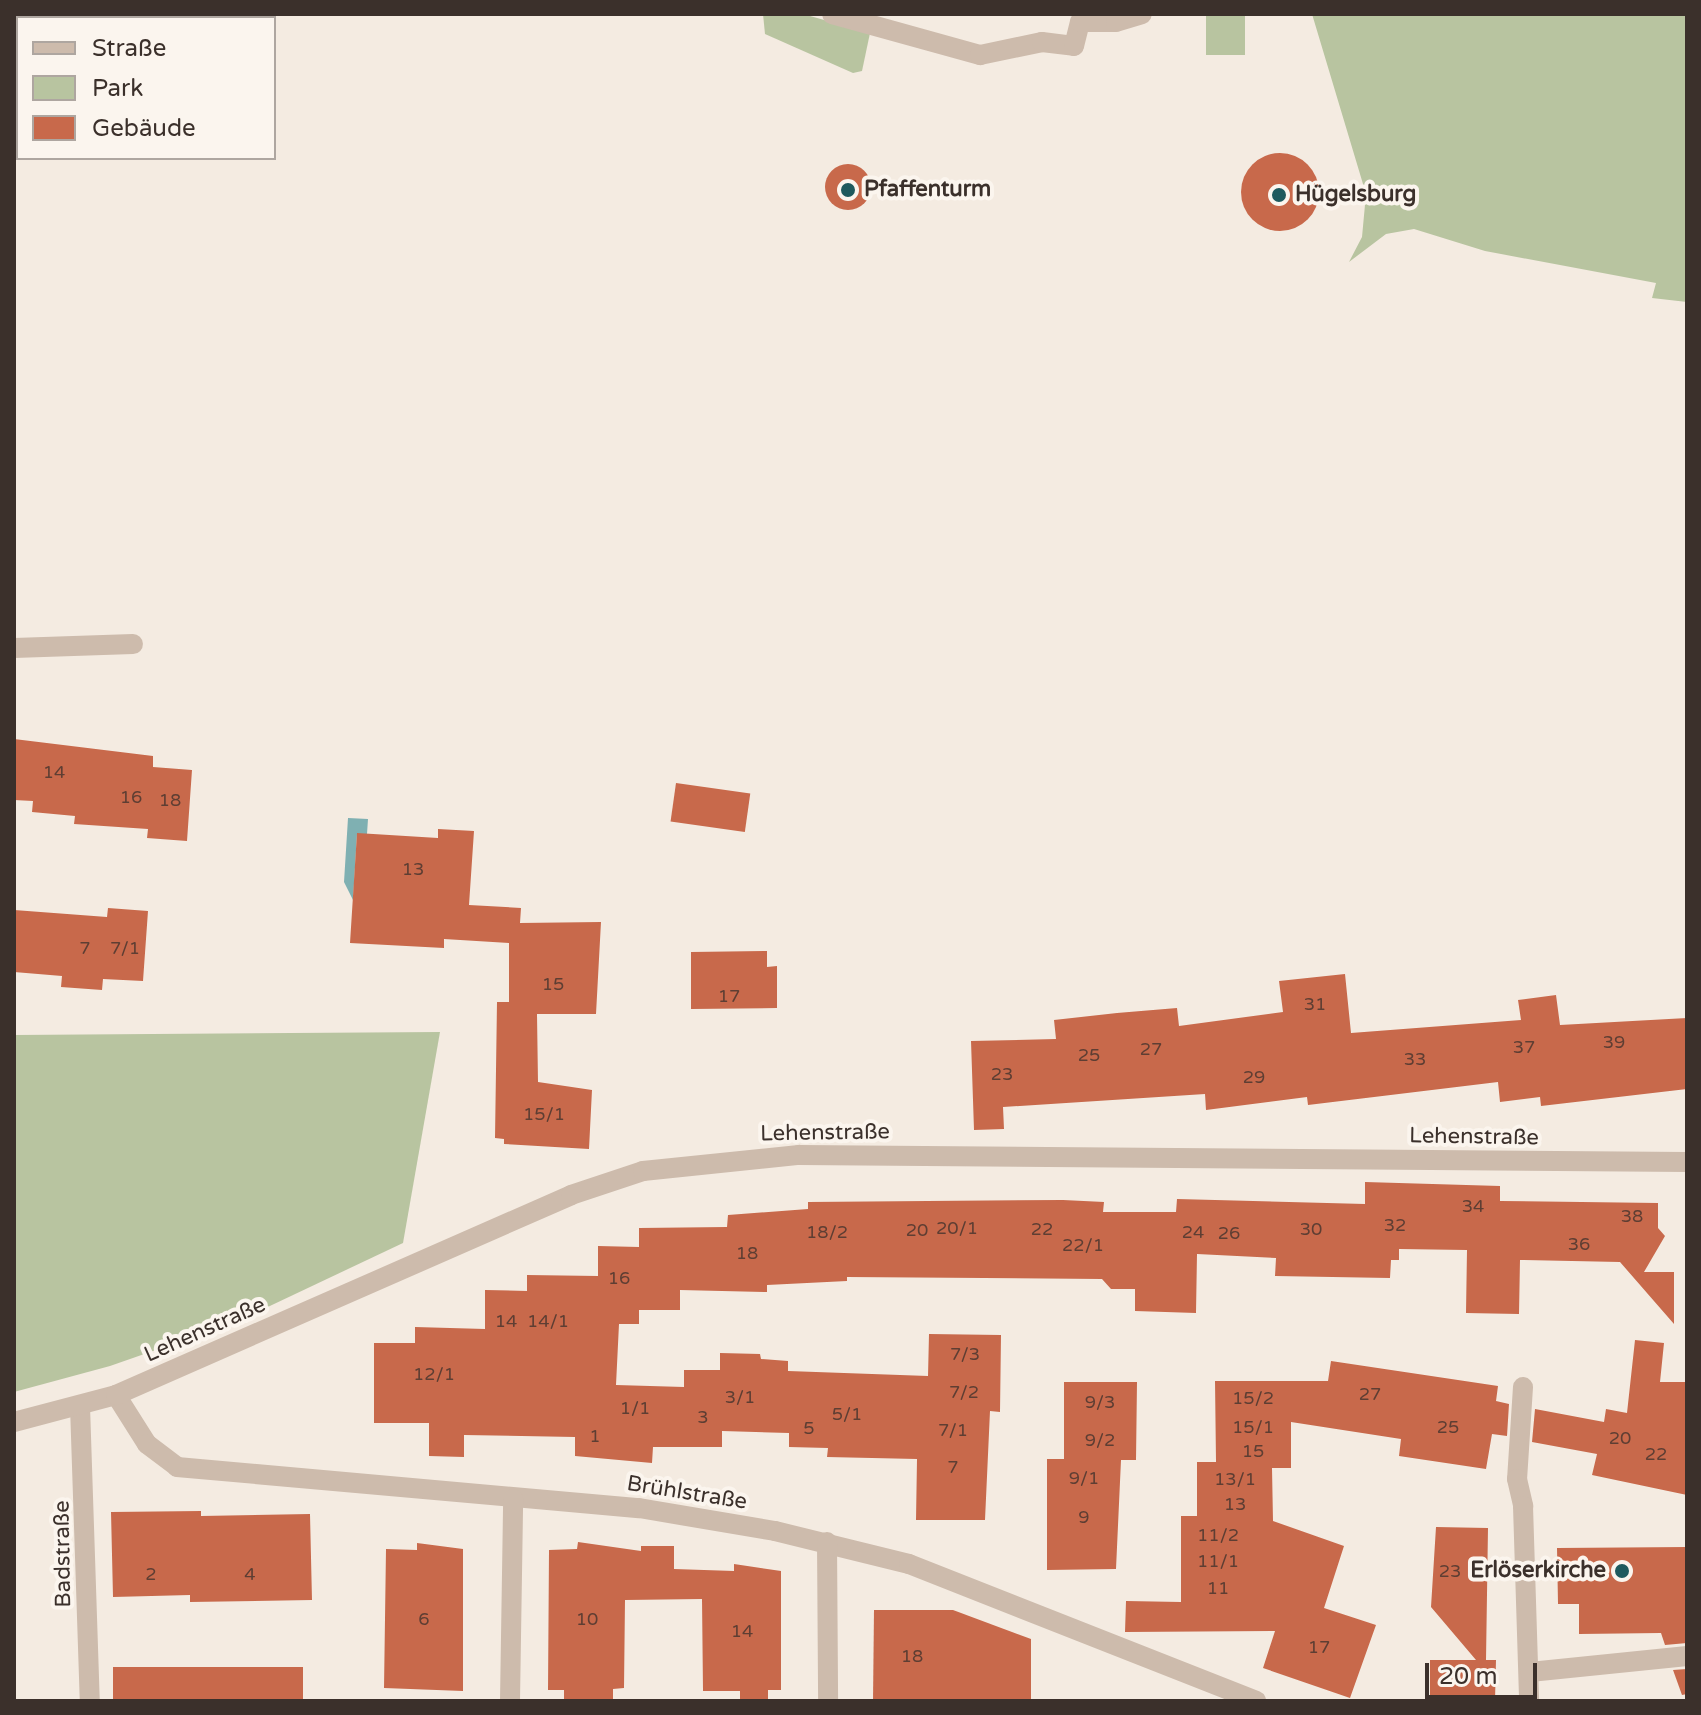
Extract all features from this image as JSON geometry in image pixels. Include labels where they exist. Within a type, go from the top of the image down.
[{"type":"street","points":[[832,14],[980,55],[1042,42],[1074,46],[1080,22],[1116,22],[1142,14]]},
{"type":"street","points":[[14,648],[133,644]]},
{"type":"street","name":"Lehenstraße","points":[[14,1422],[116,1395],[571,1195],[643,1171],[799,1155],[1687,1162]]},
{"type":"street","points":[[1523,1387],[1517,1479],[1523,1506],[1529,1701]]},
{"type":"street","name":"Brühlstraße","points":[[116,1395],[147,1444],[177,1467],[639,1508],[827,1542],[921,1568],[1256,1701]]},
{"type":"street","name":"Badstraße","points":[[80,1406],[90,1701]]},
{"type":"street","points":[[510,1701],[513,1499]]},
{"type":"street","points":[[827,1542],[828,1701]]},
{"type":"street","points":[[1530,1672],[1687,1656]]},
{"type":"green space","points":[[763,14],[803,14],[870,33],[862,71],[853,73],[765,34]]},
{"type":"green space","points":[[1206,14],[1245,14],[1245,55],[1206,55]]},
{"type":"green space","points":[[1312,14],[1687,14],[1687,302],[1652,298],[1656,283],[1485,251],[1414,229],[1386,234],[1349,262],[1362,237],[1366,194]]},
{"type":"green space","points":[[440,1032],[403,1243],[236,1322],[110,1366],[14,1392],[14,1035]]},
{"type":"water","points":[[348,818],[368,819],[367,834],[357,834],[353,900],[344,882]]},
{"type":"building","name":"Hügelsburg","points":[[1280,153],[1295,156],[1308,164],[1316,177],[1319,192],[1316,207],[1308,220],[1295,228],[1280,231],[1265,228],[1252,220],[1244,207],[1241,192],[1244,177],[1252,164],[1265,156]]},
{"type":"building","name":"Pfaffenturm","points":[[848,164],[864,171],[871,187],[864,203],[848,210],[832,203],[825,187],[832,171]]},
{"type":"building","points":[[14,739],[153,756],[153,767],[192,770],[187,841],[147,838],[148,829],[74,824],[75,816],[32,812],[33,801],[14,800]]},
{"type":"building","points":[[676,783],[750,793],[745,832],[671,822]]},
{"type":"building","points":[[438,829],[474,831],[469,905],[521,908],[520,923],[601,922],[596,1014],[537,1014],[538,1082],[592,1090],[589,1149],[504,1144],[504,1139],[495,1138],[497,1002],[509,1002],[509,943],[444,939],[444,948],[350,943],[357,833],[438,838]]},
{"type":"building","points":[[108,908],[148,911],[143,981],[103,979],[102,990],[61,987],[62,976],[14,972],[14,910],[107,917]]},
{"type":"building","points":[[767,951],[767,967],[777,966],[777,1008],[691,1009],[691,952]]},
{"type":"building","points":[[1345,974],[1351,1033],[1521,1020],[1518,1000],[1556,995],[1560,1025],[1687,1018],[1687,1089],[1541,1106],[1540,1097],[1500,1102],[1498,1082],[1308,1105],[1307,1097],[1206,1110],[1205,1094],[1003,1107],[1004,1129],[974,1130],[971,1041],[1056,1039],[1054,1020],[1117,1013],[1177,1008],[1179,1026],[1283,1012],[1279,981]]},
{"type":"building","points":[[1365,1182],[1500,1186],[1500,1201],[1658,1203],[1658,1228],[1665,1236],[1644,1272],[1674,1272],[1674,1324],[1620,1262],[1520,1260],[1519,1314],[1466,1313],[1467,1250],[1399,1249],[1399,1260],[1391,1260],[1390,1278],[1275,1276],[1276,1258],[1197,1254],[1196,1313],[1135,1311],[1135,1289],[1111,1289],[1102,1279],[847,1277],[847,1281],[767,1285],[767,1292],[680,1290],[680,1310],[639,1310],[639,1324],[619,1324],[616,1385],[684,1387],[684,1370],[720,1370],[720,1353],[760,1354],[761,1359],[788,1361],[788,1371],[928,1376],[929,1334],[1001,1335],[1000,1412],[990,1411],[985,1520],[916,1520],[917,1459],[827,1457],[828,1448],[789,1447],[789,1433],[722,1431],[722,1447],[653,1447],[652,1463],[575,1456],[575,1437],[464,1435],[464,1457],[429,1456],[429,1423],[374,1423],[374,1343],[415,1343],[415,1327],[485,1329],[485,1290],[527,1291],[527,1275],[598,1276],[598,1246],[639,1247],[639,1228],[727,1227],[728,1215],[808,1209],[808,1202],[1063,1200],[1104,1202],[1103,1212],[1176,1212],[1177,1199],[1365,1204]]},
{"type":"building","points":[[1635,1340],[1664,1343],[1660,1382],[1687,1382],[1687,1495],[1592,1475],[1597,1454],[1532,1442],[1535,1409],[1604,1422],[1606,1409],[1627,1413]]},
{"type":"building","points":[[1331,1361],[1498,1386],[1496,1401],[1509,1404],[1507,1436],[1492,1434],[1486,1469],[1399,1456],[1401,1439],[1291,1422],[1291,1468],[1272,1468],[1273,1521],[1344,1546],[1324,1608],[1376,1625],[1350,1698],[1263,1668],[1275,1631],[1125,1632],[1126,1601],[1181,1602],[1181,1516],[1197,1516],[1197,1462],[1216,1462],[1215,1381],[1328,1381]]},
{"type":"building","points":[[1064,1382],[1137,1382],[1136,1460],[1121,1460],[1116,1569],[1047,1570],[1047,1459],[1064,1459]]},
{"type":"building","points":[[201,1511],[201,1516],[310,1514],[312,1600],[190,1602],[190,1595],[113,1597],[111,1512]]},
{"type":"building","points":[[1436,1527],[1488,1528],[1486,1660],[1496,1660],[1495,1701],[1430,1701],[1430,1660],[1476,1660],[1431,1607]]},
{"type":"building","points":[[578,1542],[641,1551],[641,1546],[674,1546],[674,1569],[734,1571],[734,1564],[781,1571],[781,1690],[768,1690],[768,1701],[740,1701],[740,1691],[703,1691],[702,1599],[625,1600],[624,1688],[613,1689],[613,1701],[564,1701],[564,1690],[548,1690],[549,1550],[577,1549]]},
{"type":"building","points":[[417,1543],[463,1549],[463,1691],[384,1688],[386,1549],[417,1550]]},
{"type":"building","name":"Erlöserkirche","points":[[1687,1547],[1687,1643],[1665,1645],[1661,1633],[1579,1634],[1579,1604],[1558,1604],[1557,1548]]},
{"type":"building","points":[[874,1610],[953,1610],[1031,1639],[1031,1701],[873,1701]]},
{"type":"building","points":[[113,1667],[303,1667],[303,1701],[113,1701]]},
{"type":"building","points":[[1687,1669],[1687,1694],[1682,1695],[1673,1670]]},
{"type":"place","name":"Pfaffenturm","points":[[848,190]]},
{"type":"place","name":"Hügelsburg","points":[[1279,195]]},
{"type":"place","name":"Erlöserkirche","points":[[1622,1571]]}]
